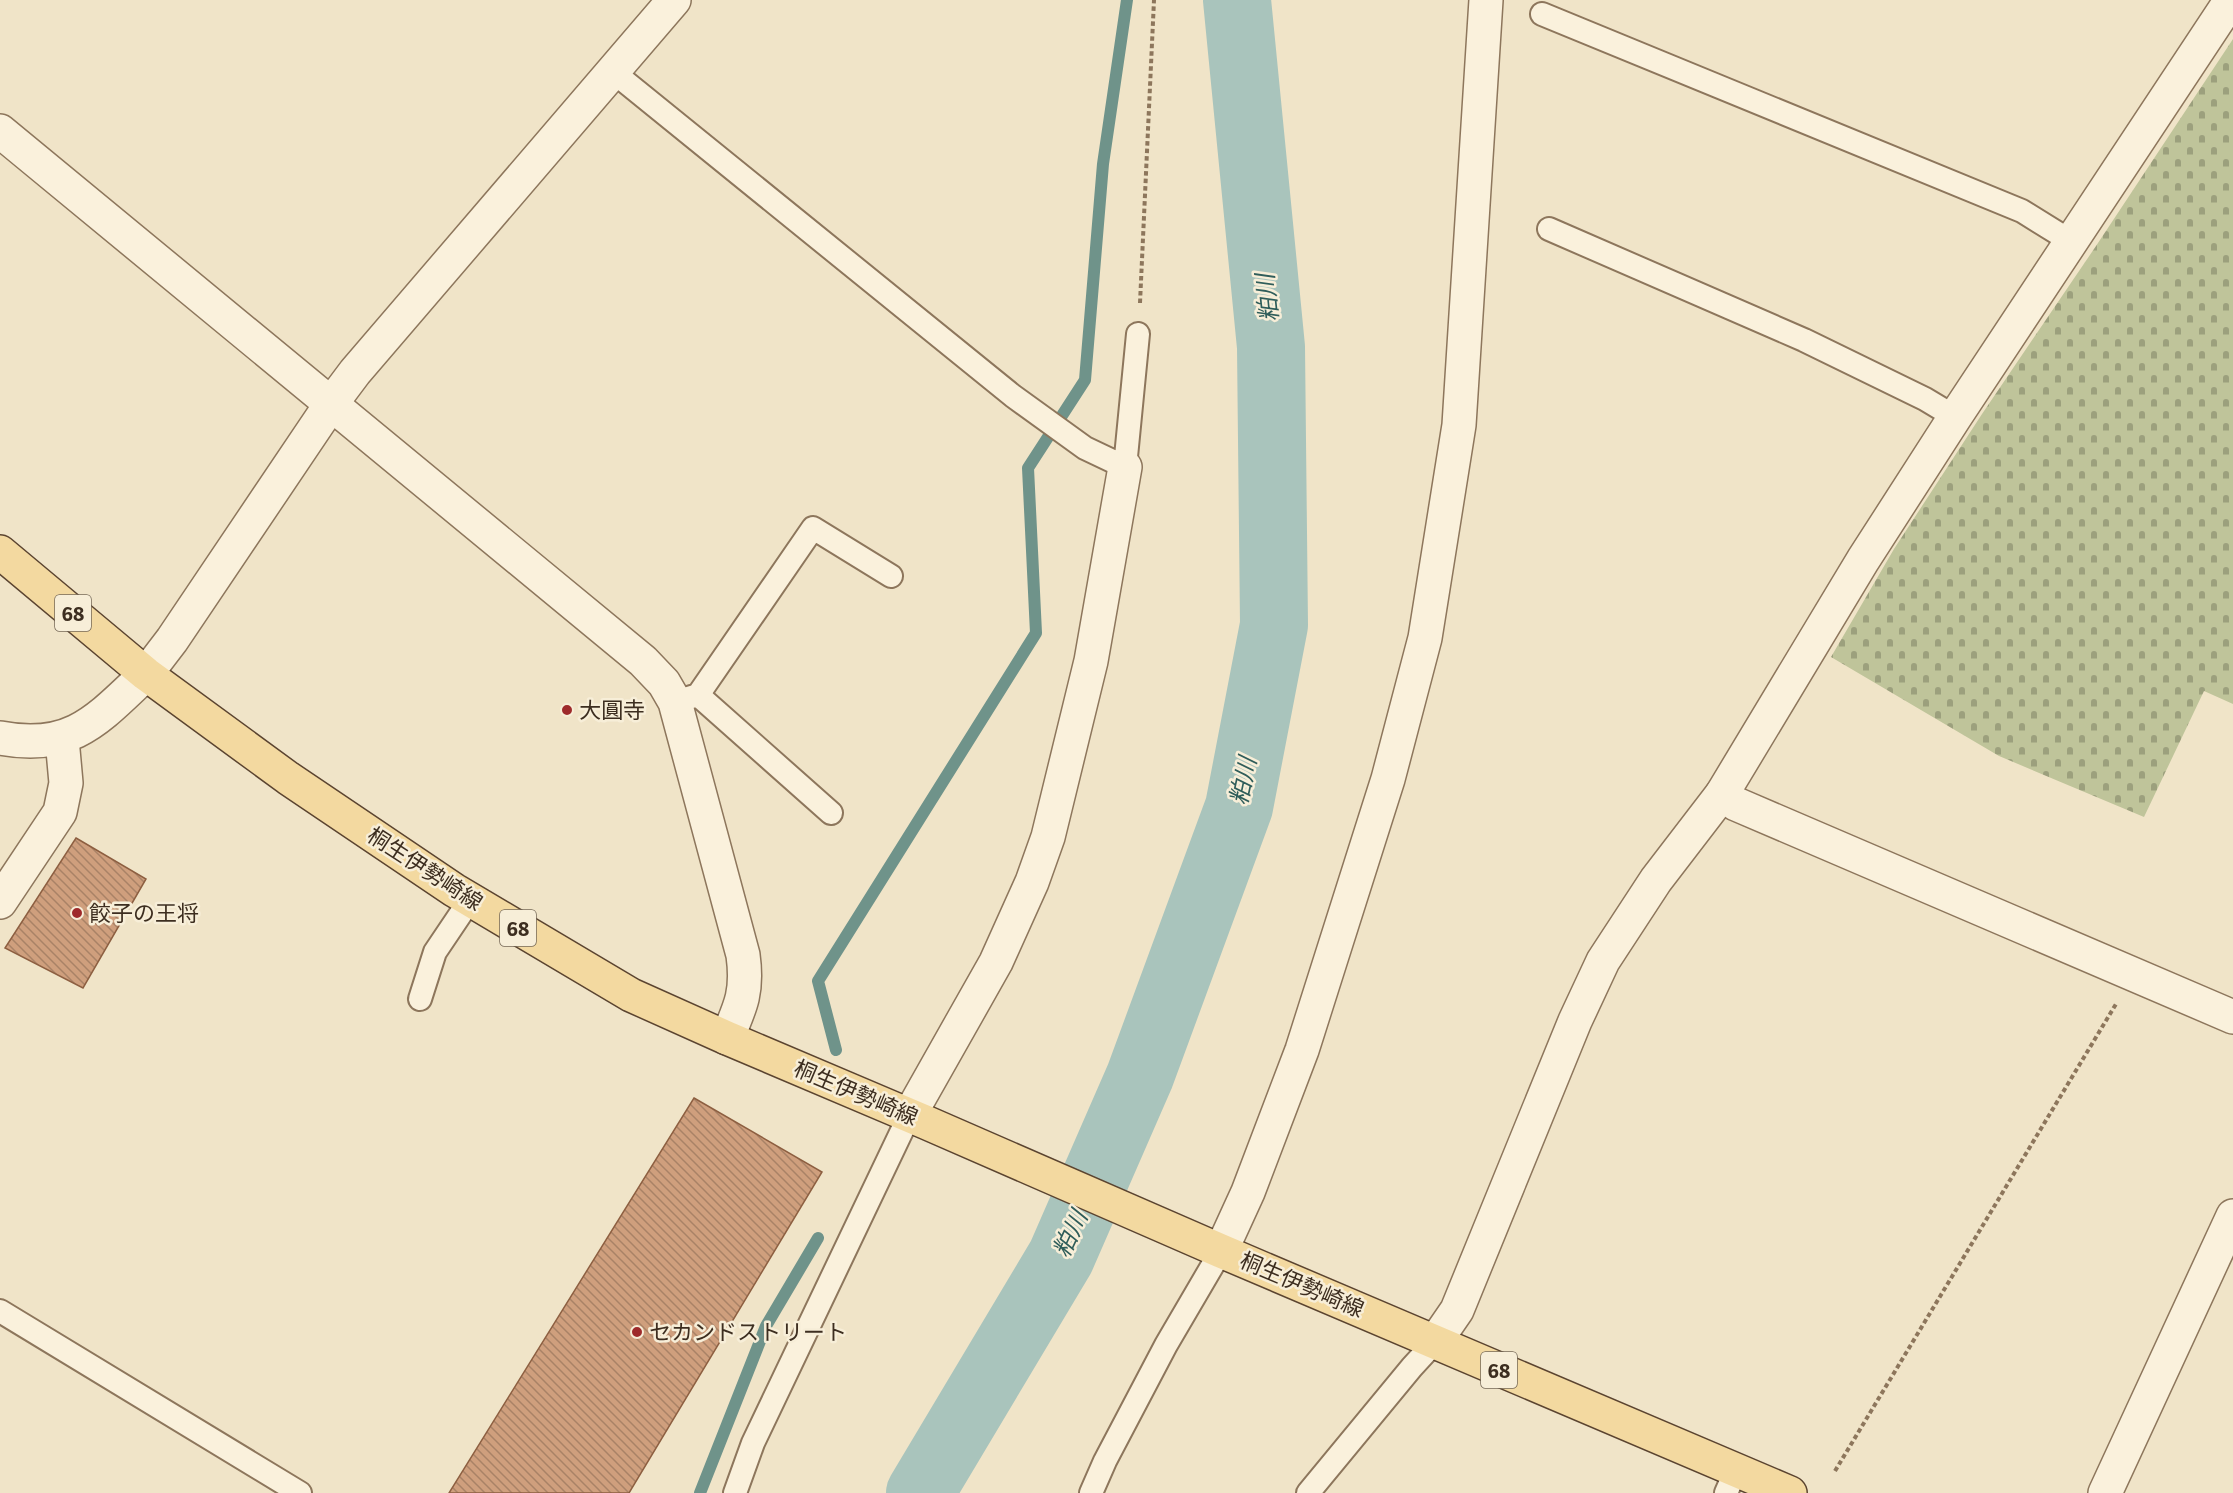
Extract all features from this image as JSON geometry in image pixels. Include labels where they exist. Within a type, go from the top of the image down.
[{"type":"main road","name":"桐生伊勢崎線","points":[[0,552],[146,674],[288,778],[470,900],[631,995],[1435,1342],[1731,1482],[1790,1493]]},
{"type":"street","points":[[0,738],[39,742],[62,739],[90,725],[146,674],[172,640],[330,404],[355,372],[674,0]]},
{"type":"street","points":[[1214,1248],[1248,1192],[1302,1050],[1388,779],[1425,638],[1458,425],[1486,0]]},
{"type":"street","points":[[1435,1342],[1457,1310],[1575,1021],[1603,961],[1656,880],[1722,794],[1863,560],[2231,0]]},
{"type":"street","points":[[0,131],[643,661],[664,683],[687,698],[746,978],[742,1002],[727,1038]]},
{"type":"street","points":[[917,1119],[996,962],[1032,882],[1048,837],[1091,661],[1125,467]]},
{"type":"street","points":[[0,902],[60,812],[66,783],[62,739]]},
{"type":"street","points":[[1722,794],[1736,804],[2233,1017]]},
{"type":"street","points":[[2105,1493],[2222,1267],[2233,1216]]},
{"type":"lane","points":[[1542,14],[2022,212],[2072,242]]},
{"type":"lane","points":[[612,71],[1013,396],[1085,447],[1125,467],[1138,334]]},
{"type":"lane","points":[[1549,229],[1804,340],[1925,399],[1955,417]]},
{"type":"lane","points":[[831,813],[687,698],[813,528],[891,576]]},
{"type":"lane","points":[[420,999],[435,952],[470,900]]},
{"type":"lane","points":[[735,1493],[753,1443],[917,1119]]},
{"type":"lane","points":[[1091,1493],[1105,1461],[1214,1248]]},
{"type":"lane","points":[[0,1311],[300,1493]]},
{"type":"lane","points":[[1308,1493],[1435,1342]]},
{"type":"path","points":[[1138,334],[1154,0]]},
{"type":"path","points":[[1835,1471],[2127,987],[2131,974]]},
{"type":"green space","points":[[2233,39],[2233,704],[2204,691],[2144,817],[1999,756],[1831,657],[1894,549]]},
{"type":"building","name":"餃子の王将","points":[[76,838],[146,879],[83,988],[5,948]]},
{"type":"building","name":"セカンドストリート","points":[[694,1098],[822,1172],[629,1493],[449,1493]]},
{"type":"waterway","points":[[836,1050],[818,981],[1036,633],[1028,468],[1085,380],[1103,164],[1127,0]]},
{"type":"waterway","name":"粕川","points":[[920,1493],[1061,1257],[1140,1076],[1239,807],[1274,625],[1271,347],[1237,0]]},
{"type":"waterway","points":[[700,1493],[766,1326],[818,1238]]},
{"type":"place","name":"大圓寺","points":[[567,710]]},
{"type":"place","name":"餃子の王将","points":[[77,913]]},
{"type":"place","name":"セカンドストリート","points":[[637,1332]]}]
